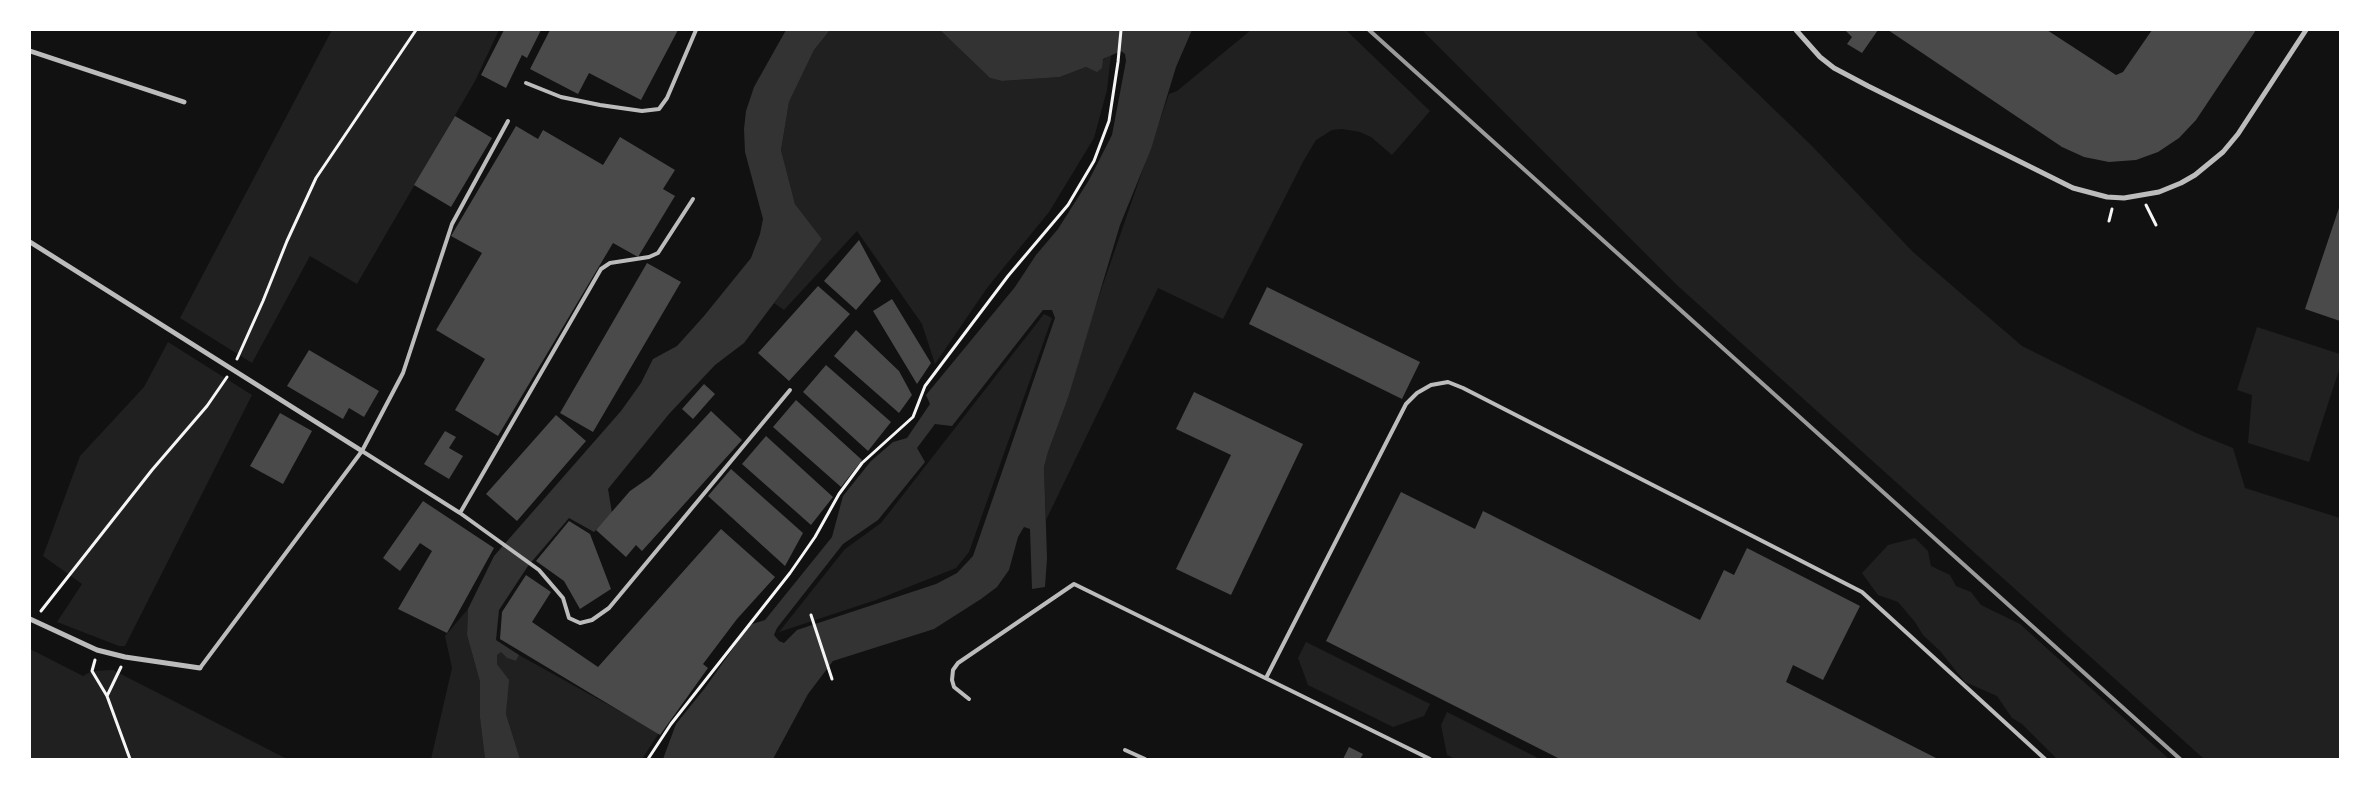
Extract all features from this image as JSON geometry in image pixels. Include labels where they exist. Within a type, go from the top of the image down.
[{"type":"street","points":[[1796,30],[1806,43],[1834,68],[2074,188],[2107,197],[2144,196],[2181,183],[2195,175],[2229,146],[2306,30]]},
{"type":"street","points":[[30,52],[184,102]]},
{"type":"street","points":[[30,242],[233,368],[362,451]]},
{"type":"street","points":[[32,620],[97,650],[125,657],[200,668]]},
{"type":"lane","points":[[526,83],[561,97],[600,105],[642,112],[659,109],[668,98],[696,30]]},
{"type":"lane","points":[[200,668],[362,451],[403,373],[452,224],[508,121]]},
{"type":"lane","points":[[460,513],[601,269],[610,263],[648,257],[658,253],[693,199]]},
{"type":"lane","points":[[1266,678],[1406,404],[1417,393],[1431,385],[1448,382],[1862,592],[2045,759]]},
{"type":"lane","points":[[362,451],[460,513],[539,570],[563,598],[569,618],[580,623],[592,620],[609,608],[790,390]]},
{"type":"lane","points":[[969,699],[954,687],[952,680],[953,670],[958,663],[1074,584],[1430,759]]},
{"type":"lane","points":[[1125,750],[1145,759]]},
{"type":"path","points":[[32,620],[110,522],[207,406],[233,368],[263,301],[287,240],[316,178],[416,30]]},
{"type":"path","points":[[648,759],[671,724],[790,573],[815,537],[839,494],[862,463],[913,417],[925,386],[1008,276],[1068,205],[1094,160],[1109,121],[1118,62],[1120,30]]},
{"type":"path","points":[[2144,196],[2147,208],[2156,225]]},
{"type":"path","points":[[811,615],[832,679]]},
{"type":"path","points":[[97,650],[92,671],[107,696],[130,759]]},
{"type":"path","points":[[107,696],[125,657]]},
{"type":"shaded area","points":[[332,30],[499,30],[475,81],[357,284],[310,256],[252,363],[180,318]]},
{"type":"shaded area","points":[[786,30],[830,30],[814,50],[789,102],[781,150],[795,204],[822,239],[744,343],[715,365],[669,414],[608,489],[612,513],[594,532],[569,518],[528,566],[499,610],[496,640],[519,655],[516,661],[507,658],[501,652],[497,655],[497,664],[509,680],[506,714],[520,759],[485,759],[480,718],[480,682],[467,635],[468,609],[494,556],[621,411],[641,383],[653,359],[677,346],[751,258],[760,234],[763,219],[745,152],[744,129],[746,111],[754,87]]},
{"type":"shaded area","points":[[830,30],[940,30],[990,78],[1002,81],[1060,77],[1086,67],[1091,69],[1111,54],[1107,90],[1094,138],[1049,212],[987,288],[935,364],[922,324],[857,231],[784,310],[774,303],[822,239],[795,204],[781,150],[789,102],[814,50]]},
{"type":"shaded area","points":[[940,30],[1192,30],[1176,67],[1151,149],[1120,225],[1068,398],[1044,467],[1047,558],[1045,587],[1032,589],[1030,529],[1024,527],[1018,537],[1009,570],[997,587],[981,599],[934,629],[833,661],[808,694],[773,759],[663,759],[676,724],[705,688],[746,630],[752,624],[765,620],[832,537],[843,496],[871,461],[893,442],[907,438],[930,404],[926,395],[1015,287],[1036,255],[1058,229],[1089,180],[1112,135],[1126,61],[1125,54],[1121,51],[1103,59],[1102,68],[1097,72],[1086,67],[1060,77],[1002,81],[990,78]],"holes":[[[1043,310],[1052,310],[1055,318],[973,556],[957,573],[936,584],[797,630],[784,643],[779,641],[774,635],[777,628],[843,544],[878,520],[925,462],[917,448],[935,424],[952,426]]]},
{"type":"shaded area","points":[[1251,30],[1346,30],[1430,111],[1392,155],[1371,137],[1360,132],[1342,129],[1332,130],[1316,140],[1223,319],[1158,288],[1046,520],[1044,467],[1048,452],[1068,398],[1090,322],[1169,94],[1177,91]]},
{"type":"shaded area","points":[[1422,30],[1696,30],[1698,36],[1812,146],[1913,252],[2022,346],[2196,433],[2233,448],[2245,488],[2340,518],[2340,759],[2204,759],[1679,287]]},
{"type":"shaded area","points":[[1044,314],[1052,318],[969,552],[956,568],[876,600],[779,632],[845,549],[881,523]]},
{"type":"shaded area","points":[[2257,327],[2340,354],[2340,367],[2309,462],[2248,443],[2252,395],[2237,390]]},
{"type":"shaded area","points":[[168,342],[252,395],[125,646],[119,646],[57,622],[82,584],[43,556],[80,456],[144,387]]},
{"type":"shaded area","points":[[1915,538],[1928,551],[1931,566],[1950,575],[1956,586],[1971,592],[1981,605],[2020,624],[2169,759],[2057,759],[2022,724],[2012,718],[1997,696],[1965,682],[1940,651],[1923,635],[1898,602],[1878,595],[1862,573],[1888,545]]},
{"type":"shaded area","points":[[468,609],[467,635],[480,682],[480,718],[485,759],[431,759],[452,668],[445,636]]},
{"type":"shaded area","points":[[1306,642],[1430,704],[1424,716],[1393,727],[1308,685],[1298,658]]},
{"type":"shaded area","points":[[30,649],[83,676],[92,671],[113,670],[287,759],[30,759]]},
{"type":"shaded area","points":[[501,652],[507,658],[516,661],[519,655],[659,733],[642,759],[520,759],[506,714],[508,680],[497,664],[497,654]]},
{"type":"shaded area","points":[[1447,712],[1540,759],[1455,759],[1447,755],[1441,725]]},
{"type":"building","points":[[504,30],[541,30],[527,58],[522,55],[506,88],[481,75]]},
{"type":"building","points":[[550,30],[678,30],[641,100],[589,73],[578,94],[530,69]]},
{"type":"building","points":[[1845,30],[1878,30],[1862,53],[1847,44],[1852,37]]},
{"type":"building","points":[[1888,30],[2047,30],[2116,75],[2123,72],[2152,30],[2256,30],[2196,120],[2179,138],[2158,152],[2136,160],[2109,162],[2084,157],[2062,147]]},
{"type":"building","points":[[455,116],[492,138],[451,207],[414,185]]},
{"type":"building","points":[[516,126],[538,139],[543,130],[603,165],[620,137],[675,170],[663,189],[675,196],[638,257],[613,243],[498,436],[455,410],[485,359],[436,330],[482,253],[451,236]]},
{"type":"building","points":[[2340,205],[2340,321],[2305,309]]},
{"type":"building","points":[[859,240],[881,281],[856,310],[824,281]]},
{"type":"building","points":[[647,263],[681,282],[593,432],[560,413]]},
{"type":"building","points":[[818,286],[850,314],[789,381],[758,353]]},
{"type":"building","points":[[1267,287],[1420,362],[1402,399],[1249,324]]},
{"type":"building","points":[[892,299],[931,363],[917,384],[873,311]]},
{"type":"building","points":[[856,330],[899,371],[912,395],[899,413],[834,356]]},
{"type":"building","points":[[309,350],[379,391],[364,417],[349,408],[343,419],[287,386]]},
{"type":"building","points":[[826,365],[891,422],[868,451],[803,392]]},
{"type":"building","points":[[704,384],[715,394],[693,419],[682,409]]},
{"type":"building","points":[[1194,392],[1303,444],[1231,595],[1176,569],[1231,455],[1176,429]]},
{"type":"building","points":[[796,400],[862,460],[841,487],[773,427]]},
{"type":"building","points":[[711,411],[742,440],[642,551],[636,545],[626,557],[596,530],[630,491],[650,477]]},
{"type":"building","points":[[280,413],[312,431],[283,484],[250,466]]},
{"type":"building","points":[[556,415],[586,441],[517,521],[486,494]]},
{"type":"building","points":[[445,431],[456,437],[449,448],[463,456],[449,479],[424,464]]},
{"type":"building","points":[[766,436],[833,497],[811,525],[742,464]]},
{"type":"building","points":[[731,469],[803,533],[785,566],[708,496]]},
{"type":"building","points":[[1401,492],[1475,529],[1483,511],[1700,620],[1724,570],[1734,575],[1747,548],[1860,606],[1823,680],[1793,665],[1786,682],[1938,759],[1560,759],[1326,641]]},
{"type":"building","points":[[423,501],[494,548],[447,633],[398,609],[432,551],[420,543],[400,571],[383,558]]},
{"type":"building","points":[[569,521],[590,534],[611,589],[580,609],[564,581],[536,561]]},
{"type":"building","points":[[721,529],[775,577],[737,619],[703,664],[708,668],[660,735],[500,639],[502,612],[526,575],[551,592],[532,622],[598,667]]},
{"type":"building","points":[[1349,747],[1363,754],[1360,759],[1343,759]]},
{"type":"railway","points":[[1369,30],[2180,759]]}]
